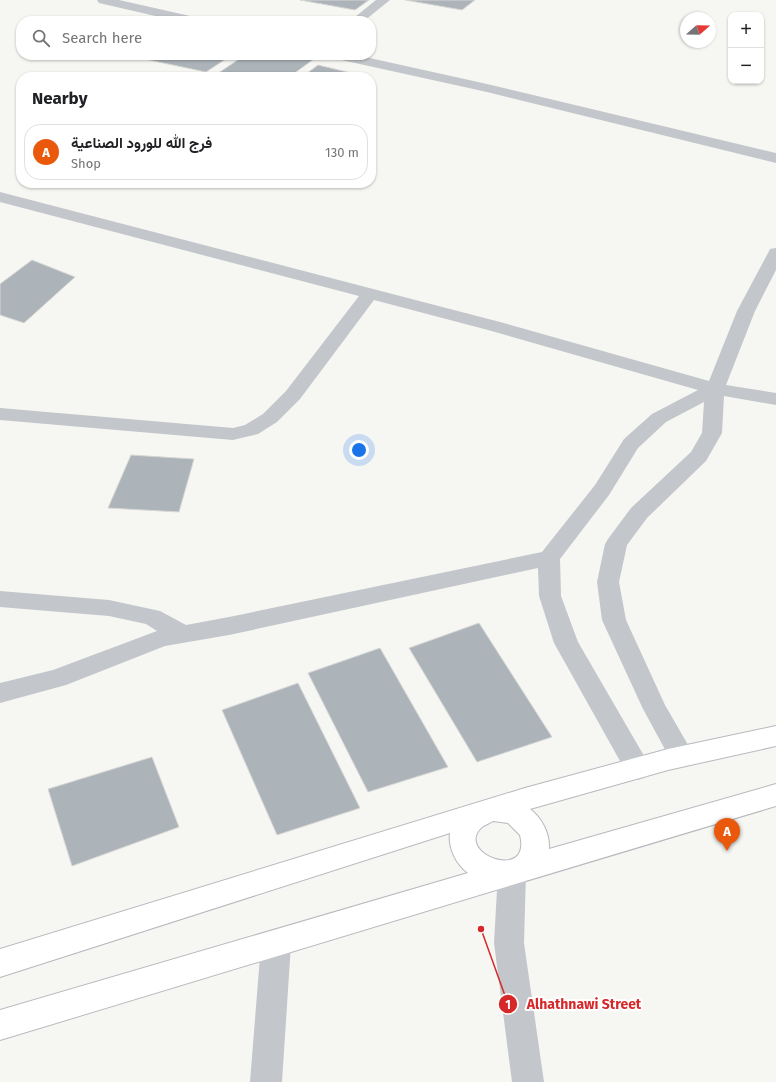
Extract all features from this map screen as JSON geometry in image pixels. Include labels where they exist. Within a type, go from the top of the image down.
[{"type":"main road","points":[[0,963],[419,830],[564,788],[741,742],[776,736]]},
{"type":"main road","points":[[0,1025],[776,795]]},
{"type":"main road","points":[[488,810],[501,810],[513,813],[523,819],[531,828],[535,838],[535,849],[531,859],[523,867],[512,872],[500,873],[488,871],[478,866],[464,849],[462,839],[464,829],[478,814],[488,810]]},
{"type":"street","points":[[103,0],[172,16]]},
{"type":"street","points":[[363,16],[384,0]]},
{"type":"street","points":[[360,60],[487,88],[776,158]]},
{"type":"street","points":[[0,197],[494,326],[714,388],[776,399]]},
{"type":"street","points":[[682,757],[655,709],[614,620],[608,582],[616,544],[639,513],[699,456],[712,433],[714,388],[746,311],[776,254]]},
{"type":"street","points":[[0,414],[233,434],[250,430],[270,418],[293,395],[370,294]]},
{"type":"street","points":[[638,769],[566,643],[550,596],[549,558],[602,490],[631,444],[659,418],[714,388]]},
{"type":"street","points":[[0,693],[57,678],[162,638],[330,605],[549,558]]},
{"type":"street","points":[[0,599],[108,608],[152,617],[183,634]]},
{"type":"street","points":[[512,872],[509,943],[528,1082]]},
{"type":"street","points":[[266,1082],[276,944]]},
{"type":"building","points":[[300,0],[369,0],[355,10]]},
{"type":"building","points":[[405,0],[475,0],[462,10]]},
{"type":"building","points":[[149,60],[224,60],[206,72]]},
{"type":"building","points":[[238,60],[313,60],[296,72],[220,72]]},
{"type":"building","points":[[318,65],[347,72],[309,72]]},
{"type":"building","points":[[32,260],[75,277],[24,323],[0,315],[0,284]]},
{"type":"building","points":[[131,455],[194,459],[179,512],[108,508]]},
{"type":"building","points":[[479,623],[552,737],[477,762],[409,648]]},
{"type":"building","points":[[380,648],[448,767],[368,792],[308,673]]},
{"type":"building","points":[[298,683],[360,808],[277,835],[222,710]]},
{"type":"building","points":[[152,757],[179,827],[72,866],[48,789]]},
{"type":"place","name":"فرج الله للورود الصناعية","points":[[727,851]]},
{"type":"place","name":"Alhathnawi Street","points":[[481,929]]}]
